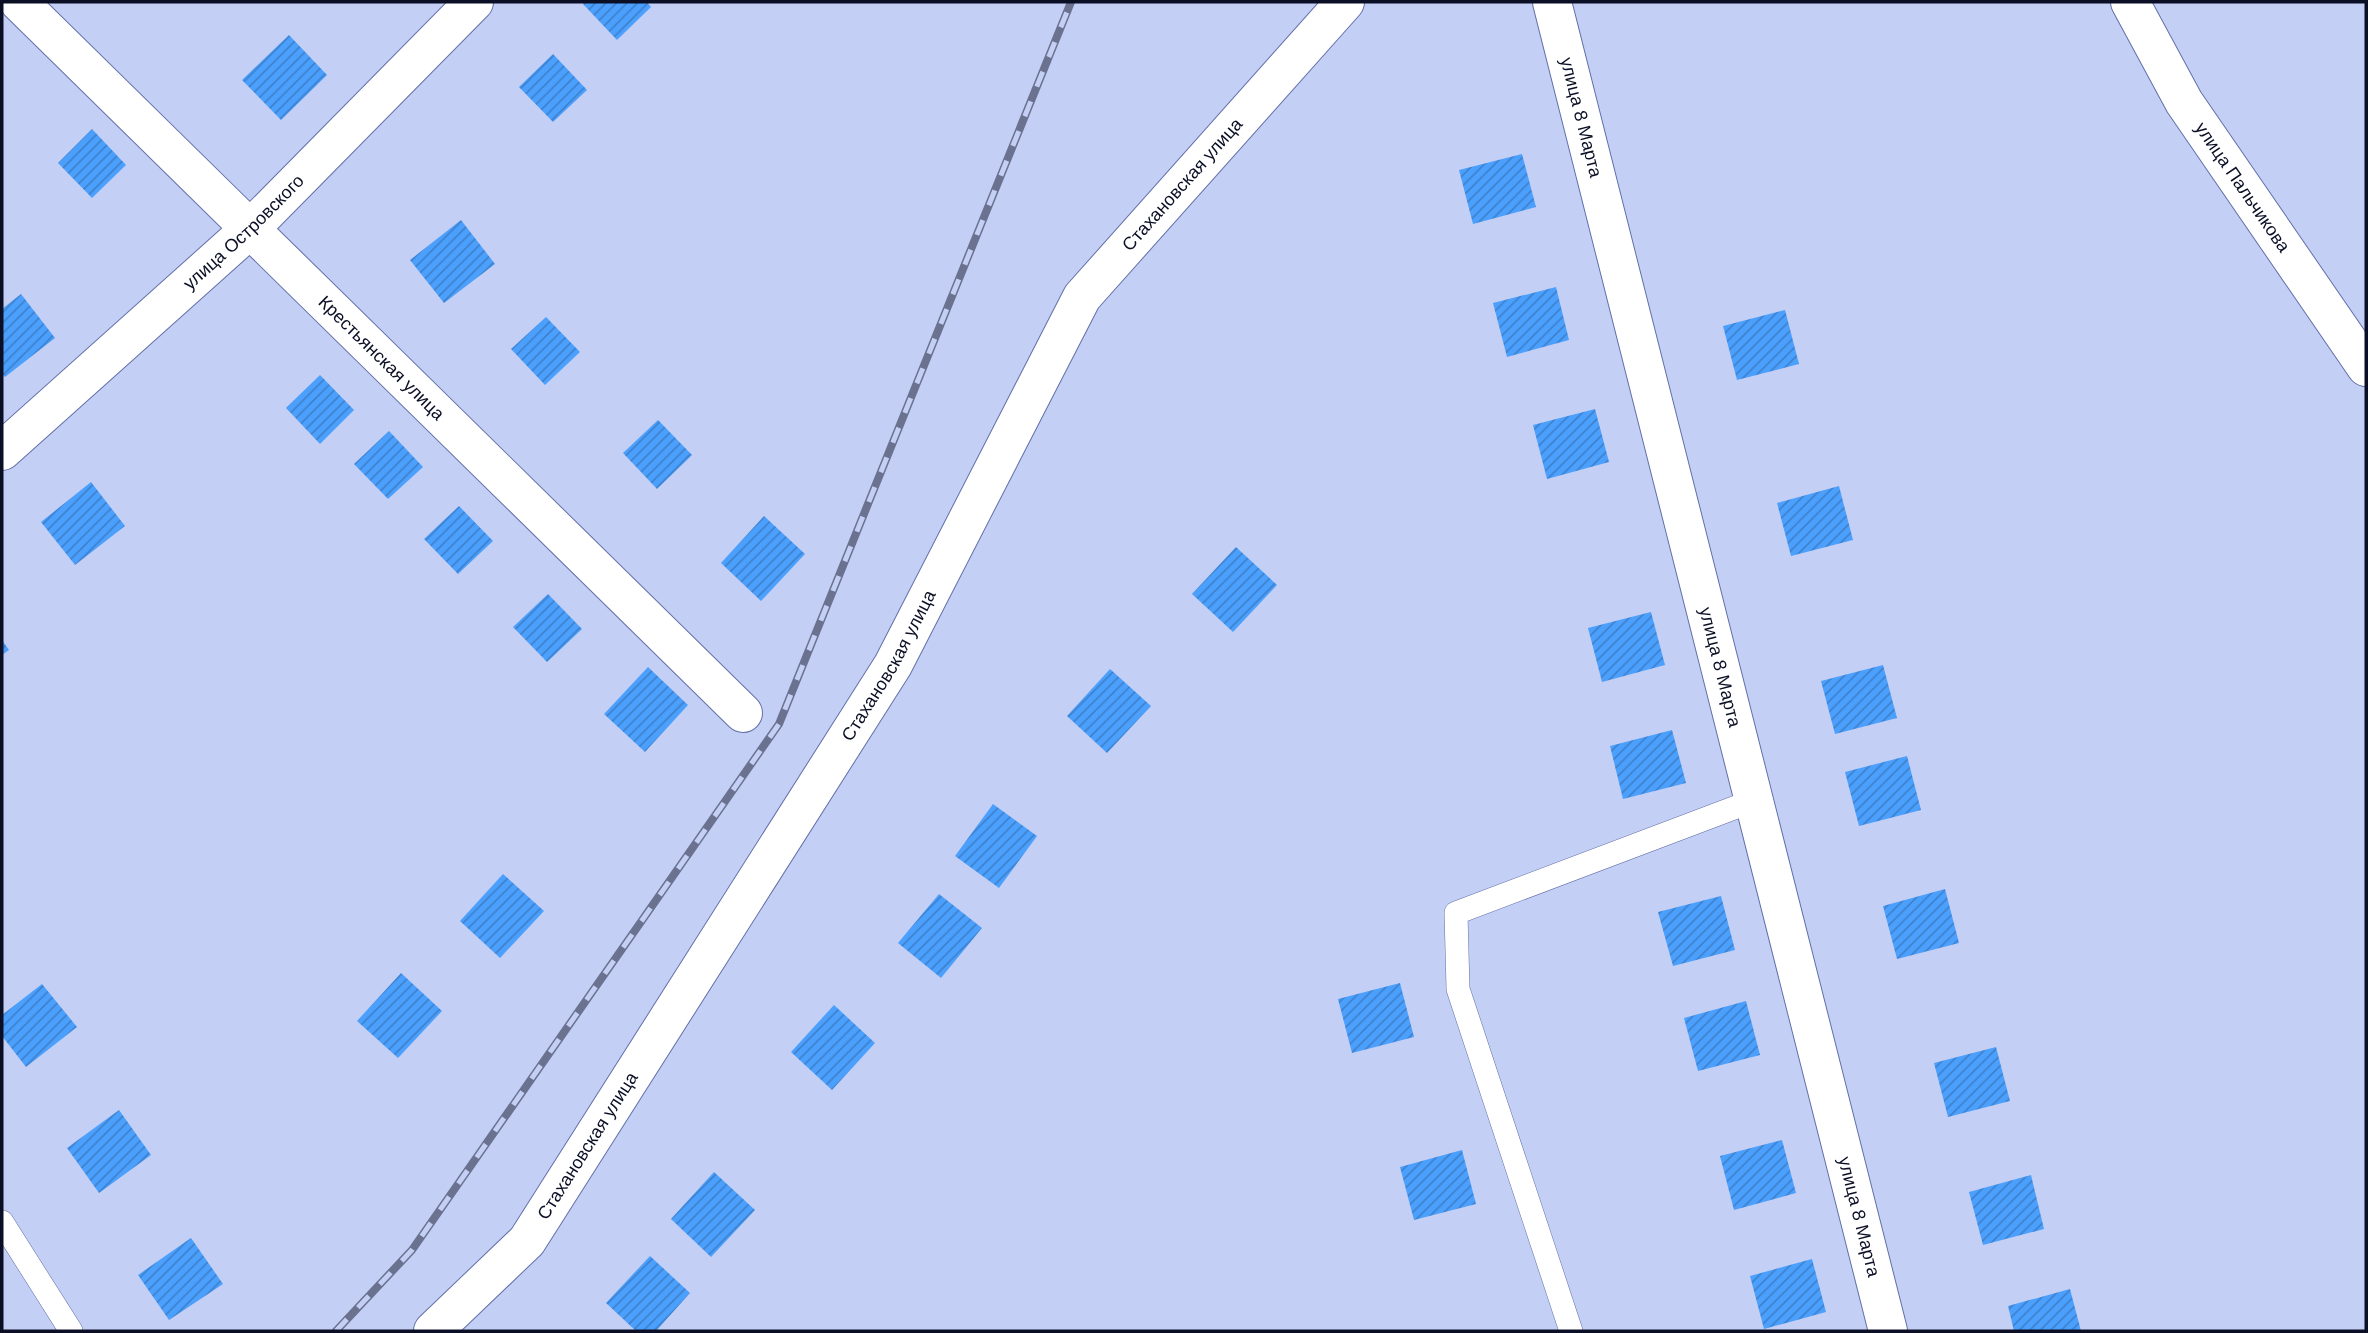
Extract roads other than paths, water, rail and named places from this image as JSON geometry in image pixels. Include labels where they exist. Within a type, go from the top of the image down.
[{"type":"street","name":"Крестьянская улица","points":[[19,2],[743,713]]},
{"type":"street","name":"улица Островского","points":[[2,451],[250,229],[474,2]]},
{"type":"street","name":"Стахановская улица","points":[[433,1331],[527,1241],[893,665],[1082,297],[1345,2]]},
{"type":"street","name":"улица 8 Марта","points":[[1552,2],[1888,1331]]},
{"type":"street","name":"улица Пальчикова","points":[[2130,2],[2184,102],[2359,343]]},
{"type":"lane","points":[[1571,1331],[1458,989],[1456,913],[1755,800]]},
{"type":"lane","points":[[2,1222],[71,1331]]},
{"type":"railway","points":[[336,1331],[412,1250],[779,724],[1071,2]]}]
